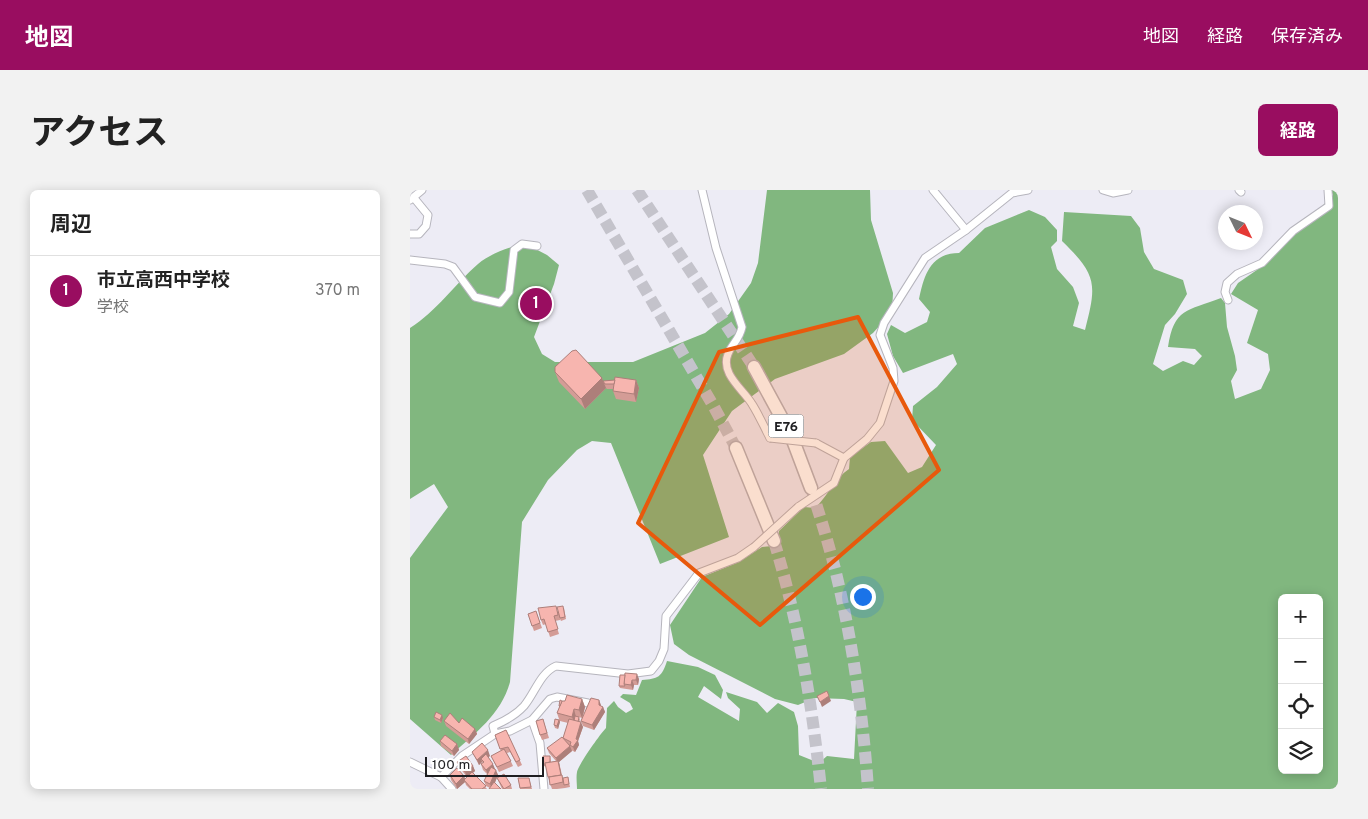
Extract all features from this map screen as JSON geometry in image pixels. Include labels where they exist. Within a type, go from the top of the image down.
[{"type":"highway","name":"E76","points":[[754,367],[791,435],[811,488]]},
{"type":"highway","points":[[736,448],[774,541]]},
{"type":"street","points":[[410,234],[419,234],[426,226],[428,215],[412,199],[422,190]]},
{"type":"street","points":[[702,190],[716,248],[742,327],[740,338],[728,354],[727,366],[733,380],[751,403],[770,438],[816,443],[844,458]]},
{"type":"street","points":[[933,190],[966,230]]},
{"type":"street","points":[[495,734],[494,726],[510,718],[524,705],[548,669],[556,666],[628,674],[651,671],[659,662],[664,649],[666,616],[699,573],[738,558],[754,547],[798,507],[834,482],[844,458],[867,439],[880,423],[894,381],[893,368],[880,335],[884,324],[925,258],[966,230],[1012,193],[1028,190]]},
{"type":"street","points":[[1103,190],[1113,193],[1128,190]]},
{"type":"street","points":[[1228,300],[1225,292],[1228,283],[1237,274],[1262,263],[1293,231],[1329,206],[1328,190]]},
{"type":"street","points":[[410,260],[446,264],[453,267],[475,297],[500,303],[509,292],[514,250],[522,244],[537,246]]},
{"type":"street","points":[[442,777],[462,756],[495,734],[510,731],[532,720],[550,699],[557,697],[588,703]]},
{"type":"street","points":[[532,720],[540,743],[544,789]]},
{"type":"street","points":[[410,762],[442,777],[452,789]]},
{"type":"highlighted area","points":[[858,317],[939,470],[760,625],[638,523],[719,352]]},
{"type":"green space","points":[[767,190],[870,190],[871,220],[893,293],[892,312],[873,333],[844,354],[775,379],[732,411],[703,455],[729,537],[660,564],[611,443],[592,441],[577,450],[548,480],[522,522],[510,682],[506,694],[486,723],[451,755],[410,719],[410,558],[448,507],[434,484],[410,499],[410,328],[429,314],[483,260],[500,251],[524,243],[547,255],[559,265],[554,284],[534,337],[542,354],[555,362],[633,362],[705,333],[729,314],[751,283],[758,263]]},
{"type":"green space","points":[[1331,190],[1338,190],[1338,789],[577,789],[578,768],[606,728],[607,708],[614,701],[626,713],[633,709],[630,703],[620,697],[623,694],[636,695],[642,680],[659,676],[667,661],[698,667],[715,675],[723,690],[721,699],[704,686],[698,697],[739,721],[740,709],[728,698],[726,692],[757,702],[767,713],[778,703],[794,712],[798,726],[799,755],[819,763],[827,756],[854,759],[857,702],[844,699],[815,698],[798,705],[775,699],[689,655],[674,644],[670,625],[702,577],[739,562],[762,547],[772,546],[779,541],[779,531],[804,507],[815,508],[840,477],[849,469],[850,457],[871,442],[885,441],[908,473],[922,467],[936,445],[912,420],[913,406],[937,387],[957,364],[953,354],[903,373],[893,356],[887,334],[891,325],[905,333],[927,322],[930,312],[919,299],[926,274],[935,261],[949,254],[959,253],[985,228],[1029,210],[1045,217],[1057,230],[1057,241],[1051,247],[1057,269],[1073,287],[1079,303],[1073,326],[1085,330],[1091,301],[1091,281],[1082,263],[1062,241],[1064,212],[1131,216],[1140,228],[1144,252],[1154,269],[1183,280],[1187,294],[1175,314],[1165,325],[1153,364],[1163,371],[1183,361],[1194,365],[1202,356],[1195,349],[1168,347],[1174,325],[1184,313],[1221,298],[1225,303],[1227,327],[1237,370],[1231,381],[1235,399],[1261,389],[1270,370],[1268,354],[1247,343],[1258,310],[1231,294],[1238,283],[1267,263],[1333,195]]},
{"type":"building","points":[[576,350],[602,378],[581,399],[555,372],[555,367],[572,351]]},
{"type":"building","points":[[615,377],[636,380],[634,394],[613,391]]},
{"type":"building","points":[[615,380],[614,384],[605,384],[603,381]]},
{"type":"building","points":[[556,606],[558,615],[554,616],[558,629],[548,632],[544,619],[541,620],[538,608]]},
{"type":"building","points":[[563,606],[565,617],[560,618],[557,607]]},
{"type":"building","points":[[536,611],[540,623],[532,626],[528,614]]},
{"type":"building","points":[[625,673],[637,674],[636,680],[632,680],[631,685],[624,684]]},
{"type":"building","points":[[620,675],[625,675],[625,686],[619,686]]},
{"type":"building","points":[[827,691],[829,696],[820,702],[817,696]]},
{"type":"building","points":[[567,695],[582,699],[579,710],[574,709],[572,717],[557,713]]},
{"type":"building","points":[[591,698],[599,700],[599,705],[603,707],[592,725],[581,721]]},
{"type":"building","points":[[436,712],[442,715],[440,720],[434,717]]},
{"type":"building","points":[[450,713],[459,723],[462,718],[475,729],[468,739],[444,721]]},
{"type":"building","points":[[575,716],[579,717],[578,722],[574,721]]},
{"type":"building","points":[[543,719],[547,733],[540,735],[536,721]]},
{"type":"building","points":[[555,719],[559,720],[557,726],[554,725]]},
{"type":"building","points":[[569,719],[581,722],[576,739],[578,740],[573,747],[570,745],[571,742],[563,738]]},
{"type":"building","points":[[506,730],[520,760],[516,762],[508,747],[500,749],[495,735]]},
{"type":"building","points":[[445,735],[457,744],[452,751],[440,741]]},
{"type":"building","points":[[562,737],[570,746],[556,758],[547,748]]},
{"type":"building","points":[[482,743],[488,750],[477,760],[472,752]]},
{"type":"building","points":[[504,749],[511,761],[497,767],[491,756]]},
{"type":"building","points":[[486,754],[493,764],[486,770],[481,764],[484,762],[481,759]]},
{"type":"building","points":[[466,756],[473,766],[465,772],[457,762]]},
{"type":"building","points":[[543,756],[550,756],[550,762],[545,763],[546,765],[544,765]]},
{"type":"building","points":[[558,761],[561,775],[548,777],[545,763]]},
{"type":"building","points":[[491,767],[496,770],[490,784],[484,781]]},
{"type":"building","points":[[457,768],[464,776],[456,784],[450,775]]},
{"type":"building","points":[[472,772],[486,786],[482,789],[472,789],[464,780]]},
{"type":"building","points":[[504,774],[511,785],[504,789],[497,778]]},
{"type":"building","points":[[562,775],[563,782],[550,785],[549,777]]},
{"type":"building","points":[[568,777],[569,784],[564,785],[563,778]]},
{"type":"building","points":[[518,778],[529,778],[531,787],[520,788]]},
{"type":"building","points":[[494,782],[501,789],[489,789]]},
{"type":"tunnel","points":[[587,190],[736,448]]},
{"type":"tunnel","points":[[637,190],[754,367]]},
{"type":"tunnel","points":[[811,488],[833,562],[847,626],[860,707],[868,789]]},
{"type":"tunnel","points":[[774,541],[791,602],[804,664],[821,789]]},
{"type":"place","name":"市立高西中学校","points":[[536,304]]}]
